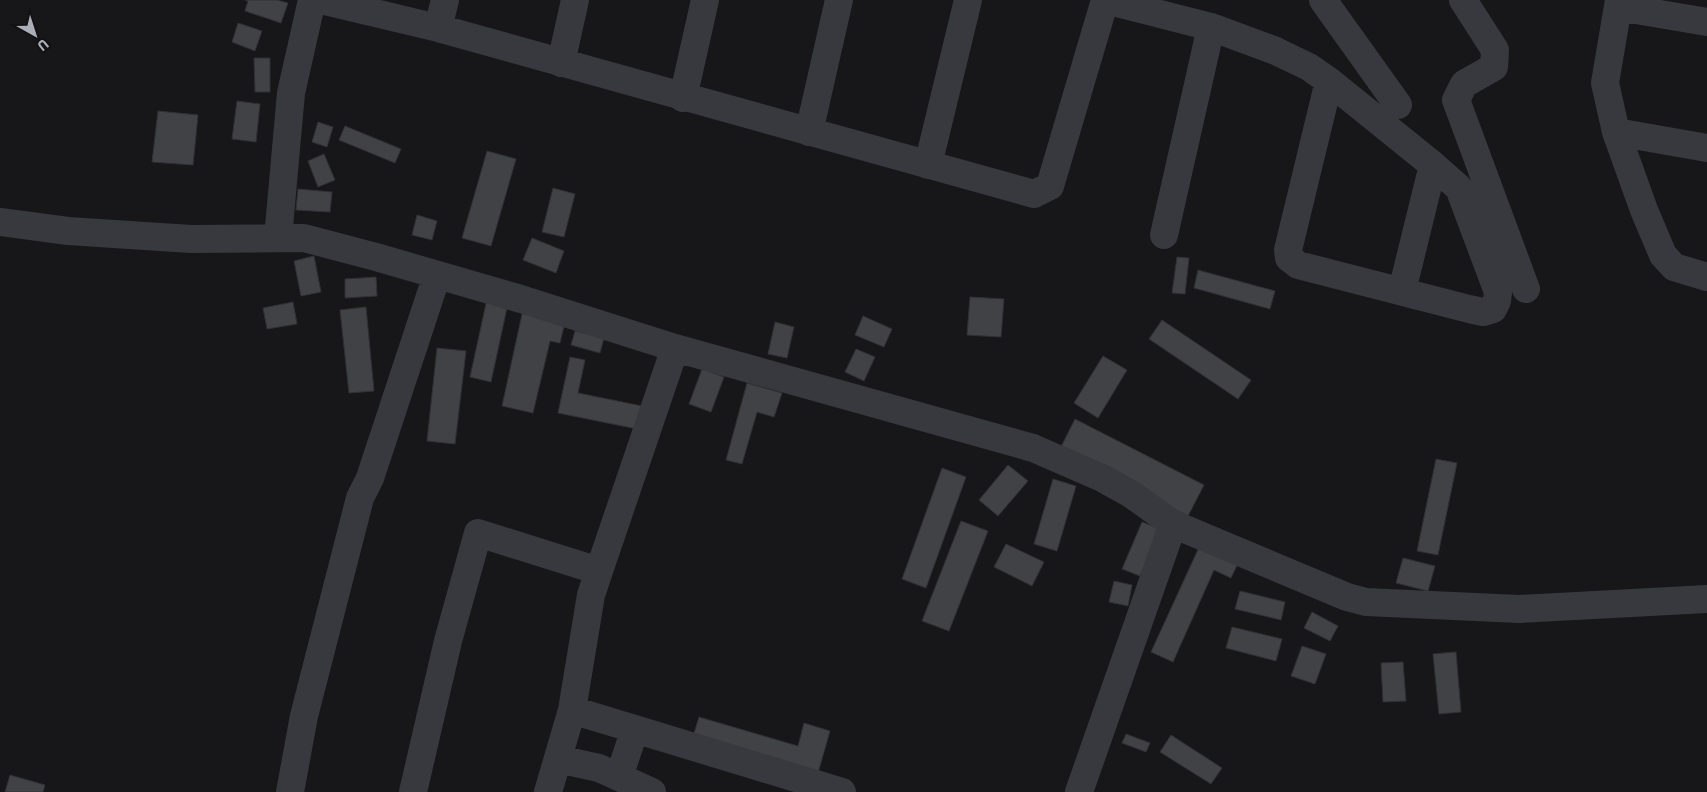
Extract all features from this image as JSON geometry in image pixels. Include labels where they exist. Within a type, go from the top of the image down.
[{"type":"street","points":[[278,238],[290,93],[312,0]]},
{"type":"street","points":[[320,0],[438,28],[683,98],[1034,194],[1050,186],[1104,0],[1211,27],[1276,51],[1309,67],[1329,81],[1459,188],[1498,292],[1497,301],[1492,310],[1483,312],[1298,265],[1289,258],[1288,250],[1329,81]]},
{"type":"street","points":[[438,28],[445,0]]},
{"type":"street","points":[[561,63],[575,0]]},
{"type":"street","points":[[683,98],[705,0]]},
{"type":"street","points":[[809,132],[839,0]]},
{"type":"street","points":[[928,165],[968,0]]},
{"type":"street","points":[[1323,0],[1398,105]]},
{"type":"street","points":[[1463,0],[1495,50],[1496,58],[1494,67],[1464,84],[1456,100],[1526,289]]},
{"type":"street","points":[[1707,22],[1618,4],[1605,83],[1616,132],[1663,255],[1674,267],[1707,277]]},
{"type":"street","points":[[1164,236],[1211,27]]},
{"type":"street","points":[[1616,132],[1707,148]]},
{"type":"street","points":[[1402,291],[1433,165]]},
{"type":"street","points":[[0,222],[68,231],[191,239],[304,238],[521,299],[675,348],[1033,448],[1102,478],[1131,494],[1173,524],[1347,597],[1366,602],[1519,608],[1707,599]]},
{"type":"street","points":[[290,792],[304,716],[360,498],[370,478],[437,275]]},
{"type":"street","points":[[548,792],[565,736],[591,595],[675,348]]},
{"type":"street","points":[[1079,792],[1173,524]]},
{"type":"street","points":[[413,792],[448,641],[478,533],[599,571]]},
{"type":"street","points":[[565,736],[635,729],[842,792]]},
{"type":"street","points":[[622,768],[635,729]]},
{"type":"street","points":[[565,736],[599,768],[622,768],[652,792]]},
{"type":"building","points":[[245,0],[277,0],[288,3],[281,23],[245,11],[248,1]]},
{"type":"building","points":[[238,23],[262,31],[255,51],[232,42]]},
{"type":"building","points":[[254,58],[270,58],[270,92],[255,92]]},
{"type":"building","points":[[237,101],[260,104],[256,142],[232,139]]},
{"type":"building","points":[[158,111],[198,115],[193,165],[152,162]]},
{"type":"building","points":[[318,122],[333,127],[327,147],[312,142]]},
{"type":"building","points":[[345,126],[401,149],[395,163],[339,140]]},
{"type":"building","points":[[487,151],[516,159],[491,246],[462,238]]},
{"type":"building","points":[[324,154],[335,180],[318,187],[308,161]]},
{"type":"building","points":[[553,188],[575,194],[564,237],[542,232]]},
{"type":"building","points":[[298,189],[332,192],[330,212],[296,210]]},
{"type":"building","points":[[417,215],[437,221],[432,240],[412,235]]},
{"type":"building","points":[[532,238],[564,251],[556,273],[523,260]]},
{"type":"building","points":[[314,256],[321,292],[301,296],[294,261]]},
{"type":"building","points":[[1177,257],[1189,258],[1185,294],[1172,293]]},
{"type":"building","points":[[1198,270],[1275,291],[1270,309],[1194,288]]},
{"type":"building","points":[[376,277],[377,296],[345,298],[345,279]]},
{"type":"building","points":[[970,297],[1004,299],[1001,337],[967,335]]},
{"type":"building","points":[[487,299],[508,303],[491,382],[470,377]]},
{"type":"building","points":[[293,302],[297,324],[267,329],[263,308]]},
{"type":"building","points":[[524,305],[566,318],[560,343],[550,341],[533,413],[502,406]]},
{"type":"building","points":[[366,307],[374,391],[349,393],[340,310]]},
{"type":"building","points":[[863,316],[892,329],[884,347],[855,335]]},
{"type":"building","points":[[1162,320],[1251,380],[1238,399],[1149,339]]},
{"type":"building","points":[[775,322],[794,327],[787,358],[768,354]]},
{"type":"building","points":[[575,331],[604,338],[600,353],[571,345]]},
{"type":"building","points":[[437,348],[466,351],[455,444],[427,441]]},
{"type":"building","points":[[856,349],[875,357],[864,381],[845,372]]},
{"type":"building","points":[[1103,356],[1127,370],[1098,418],[1074,403]]},
{"type":"building","points":[[570,357],[585,360],[578,393],[647,407],[642,430],[558,413]]},
{"type":"building","points":[[702,369],[724,377],[711,412],[689,404]]},
{"type":"building","points":[[747,383],[782,393],[774,417],[757,412],[742,464],[726,460]]},
{"type":"building","points":[[1075,419],[1204,485],[1188,516],[1059,451]]},
{"type":"building","points":[[1436,459],[1457,463],[1438,555],[1417,551]]},
{"type":"building","points":[[1008,465],[1028,481],[998,516],[979,500]]},
{"type":"building","points":[[942,468],[966,477],[926,588],[902,579]]},
{"type":"building","points":[[1053,479],[1076,486],[1057,551],[1034,544]]},
{"type":"building","points":[[961,521],[988,531],[949,631],[922,621]]},
{"type":"building","points":[[1142,522],[1160,529],[1140,576],[1122,569]]},
{"type":"building","points":[[1201,543],[1240,559],[1231,578],[1214,570],[1173,662],[1151,652]]},
{"type":"building","points":[[1006,544],[1044,562],[1032,586],[994,567]]},
{"type":"building","points":[[1403,558],[1435,566],[1428,591],[1396,583]]},
{"type":"building","points":[[1114,581],[1132,585],[1128,606],[1109,602]]},
{"type":"building","points":[[1240,591],[1285,602],[1281,620],[1235,609]]},
{"type":"building","points":[[1312,612],[1338,626],[1330,641],[1304,628]]},
{"type":"building","points":[[1232,627],[1282,639],[1276,661],[1226,648]]},
{"type":"building","points":[[1302,646],[1326,654],[1315,684],[1291,676]]},
{"type":"building","points":[[1456,652],[1461,712],[1439,714],[1433,654]]},
{"type":"building","points":[[1403,662],[1406,701],[1383,702],[1381,663]]},
{"type":"building","points":[[699,717],[798,746],[804,723],[830,731],[818,773],[691,743]]},
{"type":"building","points":[[1126,734],[1150,743],[1146,752],[1122,743]]},
{"type":"building","points":[[1171,735],[1222,768],[1211,784],[1160,752]]},
{"type":"building","points":[[10,775],[45,785],[43,792],[5,792]]}]
